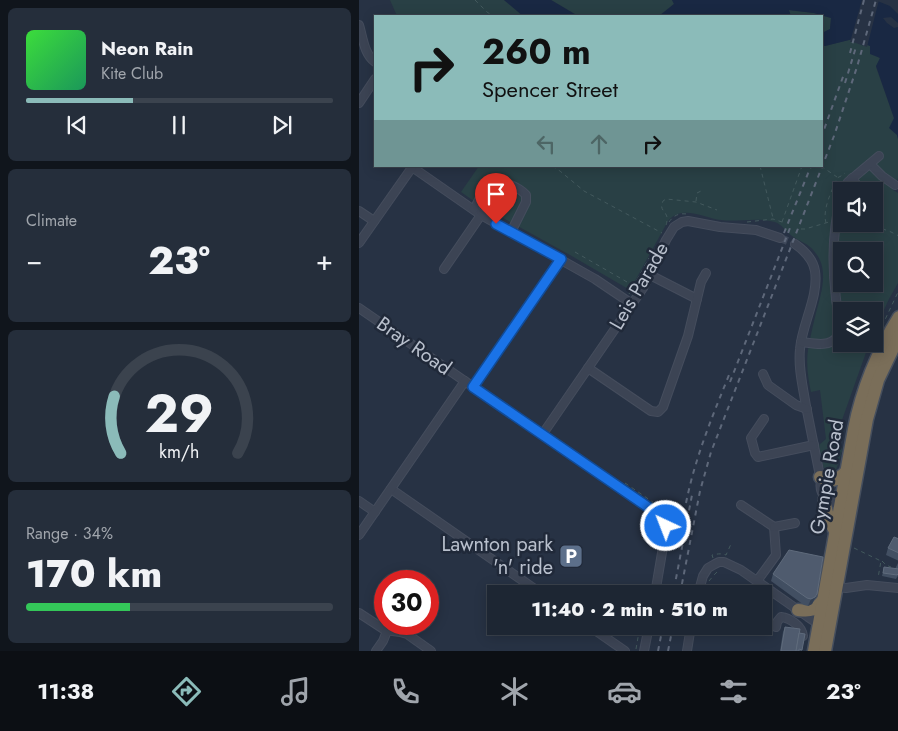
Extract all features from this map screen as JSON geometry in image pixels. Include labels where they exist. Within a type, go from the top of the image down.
[{"type":"highway","name":"Gympie Road","points":[[814,651],[837,586],[846,504],[846,472],[856,416],[864,388],[879,351],[898,317]]},
{"type":"highway","name":"Gympie Road","points":[[825,651],[824,599],[836,532],[846,504],[870,405],[883,368],[898,336]]},
{"type":"highway","points":[[821,478],[834,480],[846,472]]},
{"type":"highway","points":[[825,498],[831,525],[836,532]]},
{"type":"highway","points":[[798,610],[813,610],[824,599]]},
{"type":"street","points":[[359,25],[367,53],[374,62]]},
{"type":"street","points":[[359,103],[374,80]]},
{"type":"street","points":[[848,182],[879,156]]},
{"type":"street","points":[[871,164],[881,176],[895,185]]},
{"type":"street","points":[[359,243],[412,167],[481,215],[561,259],[633,304]]},
{"type":"street","points":[[474,209],[491,179],[497,178],[522,191],[526,195],[526,202],[511,232]]},
{"type":"street","points":[[852,178],[855,182]]},
{"type":"street","points":[[359,211],[374,221]]},
{"type":"street","points":[[444,268],[481,215]]},
{"type":"street","name":"Leis Parade","points":[[542,435],[633,304],[676,225],[688,221],[719,227],[756,230],[780,238]]},
{"type":"street","points":[[801,342],[827,343],[833,341],[840,330],[834,283],[833,255],[835,232]]},
{"type":"street","points":[[795,244],[810,258],[815,273],[814,289],[801,342],[800,370],[821,478],[821,492],[832,503],[846,504]]},
{"type":"street","points":[[473,387],[561,259]]},
{"type":"street","points":[[588,368],[651,411],[658,412],[663,407],[688,336],[701,282],[706,273]]},
{"type":"street","points":[[650,275],[697,299]]},
{"type":"street","name":"Bray Road","points":[[359,308],[658,514],[665,522],[666,532],[657,585]]},
{"type":"street","points":[[763,374],[768,385],[796,405],[807,410]]},
{"type":"street","points":[[359,536],[465,382]]},
{"type":"street","points":[[764,419],[751,438],[755,453],[758,456],[814,444]]},
{"type":"street","points":[[821,478],[831,494],[846,504]]},
{"type":"street","points":[[391,489],[529,585]]},
{"type":"street","points":[[359,502],[375,512]]},
{"type":"street","points":[[741,505],[774,527],[795,523]]},
{"type":"street","points":[[757,581],[777,555],[774,527]]},
{"type":"street","points":[[700,585],[708,568],[719,562],[730,564],[814,621],[825,623]]},
{"type":"street","points":[[837,586],[846,588],[867,584],[898,588]]},
{"type":"street","points":[[359,613],[374,623]]},
{"type":"street","points":[[777,624],[783,621],[799,631],[803,636]]},
{"type":"street","points":[[376,651],[385,635]]},
{"type":"street","points":[[408,635],[431,651]]},
{"type":"street","points":[[602,635],[625,651]]},
{"type":"street","points":[[640,650],[646,635]]},
{"type":"street","points":[[687,651],[690,635]]},
{"type":"path","points":[[475,0],[492,15]]},
{"type":"path","points":[[554,167],[584,192],[662,233]]},
{"type":"path","points":[[761,167],[773,219]]},
{"type":"path","points":[[782,222],[802,167]]},
{"type":"path","points":[[822,167],[837,178]]},
{"type":"path","points":[[826,223],[825,214],[837,178],[845,173]]},
{"type":"path","points":[[696,202],[697,193],[703,190]]},
{"type":"path","points":[[691,215],[678,214],[666,226],[667,218],[661,205],[663,200],[696,202],[717,210]]},
{"type":"path","points":[[743,222],[773,219],[785,223]]},
{"type":"path","points":[[801,229],[832,221]]},
{"type":"path","points":[[883,229],[898,236]]},
{"type":"path","points":[[575,252],[635,286]]},
{"type":"path","points":[[625,298],[635,286],[650,256]]},
{"type":"path","points":[[624,482],[668,514]]},
{"type":"path","points":[[708,585],[711,578],[718,572],[712,555],[726,555],[731,544]]},
{"type":"path","points":[[851,546],[891,567]]},
{"type":"path","points":[[877,585],[881,561]]},
{"type":"path","points":[[640,635],[640,650]]},
{"type":"green space","points":[[390,0],[504,0],[522,15],[397,15]]},
{"type":"green space","points":[[551,0],[672,0],[674,4],[660,15],[576,15]]},
{"type":"green space","points":[[788,10],[821,15],[790,15]]},
{"type":"green space","points":[[823,16],[831,18],[830,29],[823,32]]},
{"type":"green space","points":[[853,39],[870,46],[880,59],[876,67],[894,118],[898,139],[898,178],[893,190],[898,193],[898,283],[883,312],[883,302],[833,302],[833,352],[866,352],[842,420],[840,441],[842,451],[836,470],[827,473],[823,466],[819,445],[826,439],[820,390],[811,392],[807,366],[808,350],[822,289],[823,273],[819,258],[809,246],[792,236],[775,222],[721,220],[693,213],[680,213],[668,221],[630,290],[478,204],[461,192],[478,167],[823,167],[823,45]]},
{"type":"water","points":[[504,0],[551,0],[576,15],[522,15]]},
{"type":"water","points":[[672,0],[875,0],[890,6],[898,14],[898,23],[891,17],[883,18],[894,28],[898,27],[898,139],[897,135],[889,128],[894,118],[876,66],[880,58],[870,54],[870,46],[853,39],[823,45],[823,32],[830,29],[831,18],[814,13],[789,10],[791,15],[660,15],[674,4]]},
{"type":"pier","points":[[862,0],[879,0],[867,47],[850,42]]},
{"type":"building","points":[[894,537],[899,539],[899,553],[888,548]]},
{"type":"building","points":[[789,550],[823,557],[817,594],[811,599],[773,574]]},
{"type":"building","points":[[884,567],[899,569],[899,573],[897,575],[883,573]]},
{"type":"building","points":[[785,627],[800,629],[796,651],[781,651]]},
{"type":"building","points":[[799,633],[805,634],[802,650],[796,651]]},
{"type":"tunnel","points":[[780,238],[795,244]]},
{"type":"railway","points":[[850,53],[864,0]]},
{"type":"railway","points":[[823,164],[857,67],[876,0]]},
{"type":"railway","points":[[845,83],[856,47]]},
{"type":"railway","points":[[823,132],[844,74]]},
{"type":"railway","points":[[784,233],[811,167]]},
{"type":"railway","points":[[682,585],[700,491],[711,452],[822,167]]},
{"type":"railway","points":[[730,382],[790,228]]},
{"type":"railway","points":[[686,503],[699,454],[729,375]]},
{"type":"railway","points":[[675,585],[692,495]]},
{"type":"railway","points":[[658,651],[661,635]]},
{"type":"railway","points":[[668,651],[671,635]]},
{"type":"place","name":"Lawnton park 'n' ride","points":[[571,556]]},
{"type":"route","points":[[496,224],[561,259],[473,387],[658,514],[664,520],[666,526]]}]
